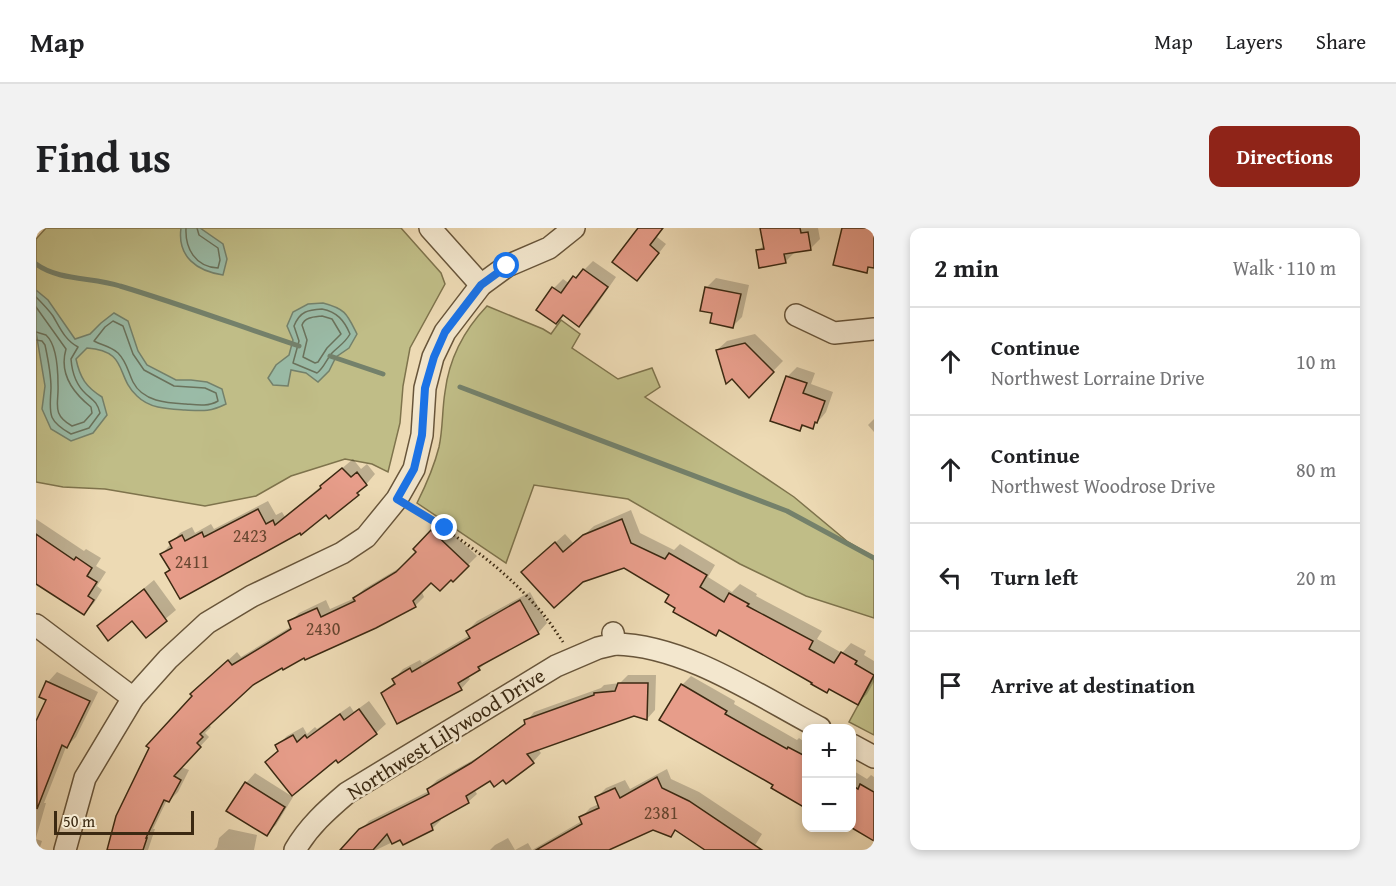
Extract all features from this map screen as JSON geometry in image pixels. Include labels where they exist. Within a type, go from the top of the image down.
[{"type":"street","points":[[430,228],[481,285]]},
{"type":"street","points":[[65,850],[85,778],[133,698],[168,659],[207,623],[252,596],[342,553],[366,537],[397,499],[414,469],[422,435],[425,388],[434,357],[445,332],[481,285],[507,266],[549,248],[574,228]]},
{"type":"street","points":[[796,315],[834,333],[874,329]]},
{"type":"street","points":[[36,625],[133,698]]},
{"type":"street","name":"Northwest Lilywood Drive","points":[[295,850],[324,812],[347,794],[556,666],[614,639],[696,663],[811,724]]},
{"type":"street","points":[[856,747],[874,757]]},
{"type":"path","points":[[397,499],[445,528],[497,567],[536,605],[575,657]]},
{"type":"shaded area","points":[[46,228],[401,228],[441,273],[445,284],[410,348],[403,386],[400,423],[388,472],[372,464],[345,459],[291,476],[256,496],[205,506],[105,489],[63,487],[36,482],[36,239]]},
{"type":"shaded area","points":[[487,306],[551,334],[561,320],[580,334],[572,348],[618,379],[652,368],[660,387],[645,397],[794,497],[848,542],[874,557],[874,618],[806,596],[740,564],[628,499],[534,485],[506,563],[417,503],[430,476],[439,447],[447,380],[454,356],[472,324]]},
{"type":"shaded area","points":[[874,676],[874,735],[849,722]]},
{"type":"water","points":[[181,228],[200,228],[223,244],[227,259],[223,275],[205,270],[191,261],[182,247]]},
{"type":"water","points":[[36,290],[48,300],[75,339],[90,334],[114,313],[128,321],[138,351],[147,365],[176,380],[207,382],[222,389],[226,404],[202,411],[166,409],[148,404],[130,388],[115,359],[100,350],[87,348],[76,359],[78,366],[84,381],[102,397],[107,415],[93,433],[71,441],[51,429],[42,409],[45,386],[36,332]]},
{"type":"water","points":[[323,303],[341,310],[351,322],[357,334],[349,348],[336,357],[329,371],[318,382],[306,373],[291,370],[288,386],[273,385],[268,378],[276,365],[289,355],[293,340],[287,326],[293,312],[308,304]]},
{"type":"building","points":[[638,228],[663,228],[650,245],[659,253],[637,281],[612,262]]},
{"type":"building","points":[[760,228],[800,228],[801,233],[808,232],[811,250],[784,254],[786,263],[759,268],[756,250],[764,249]]},
{"type":"building","points":[[842,228],[874,228],[874,268],[868,267],[867,273],[833,265]]},
{"type":"building","points":[[583,269],[608,287],[579,327],[563,315],[556,324],[536,310],[552,287],[561,293],[573,276],[576,278]]},
{"type":"building","points":[[705,287],[741,294],[733,328],[710,323],[712,313],[700,311]]},
{"type":"building","points":[[745,343],[774,372],[749,398],[732,379],[726,384],[716,350]]},
{"type":"building","points":[[786,376],[807,383],[803,393],[825,401],[813,429],[802,425],[800,431],[770,421]]},
{"type":"building","points":[[342,468],[351,477],[357,472],[367,485],[357,493],[359,495],[329,519],[326,515],[301,535],[300,533],[180,599],[165,573],[170,570],[160,554],[172,548],[169,542],[182,535],[185,541],[202,532],[204,537],[258,509],[266,524],[273,520],[275,525]]},
{"type":"building","points":[[622,519],[631,543],[665,559],[669,553],[707,575],[700,587],[724,602],[729,593],[749,604],[747,606],[813,641],[809,649],[834,663],[841,652],[857,661],[855,664],[874,675],[858,705],[829,689],[827,693],[719,630],[716,636],[673,612],[675,608],[665,602],[669,595],[624,568],[583,582],[554,608],[521,572],[555,542],[563,552],[583,535]]},
{"type":"building","points":[[431,530],[469,566],[453,582],[451,580],[440,591],[431,583],[413,601],[416,607],[376,628],[305,660],[304,658],[283,670],[282,668],[253,685],[200,734],[203,737],[197,743],[201,747],[174,776],[181,780],[169,802],[164,800],[146,838],[143,850],[107,850],[116,816],[149,748],[146,746],[192,696],[190,694],[228,660],[232,665],[291,629],[288,621],[317,608],[321,617],[355,601],[353,598],[396,572],[416,552],[413,549]]},
{"type":"building","points":[[36,534],[74,560],[76,557],[92,568],[87,576],[97,582],[88,596],[94,600],[84,615],[36,584]]},
{"type":"building","points":[[144,589],[167,621],[146,638],[132,621],[108,641],[97,626]]},
{"type":"building","points":[[520,600],[539,634],[478,667],[480,670],[458,683],[462,690],[397,724],[381,693],[395,684],[392,679],[410,668],[412,672],[470,638],[466,631]]},
{"type":"building","points":[[46,681],[90,701],[67,748],[62,745],[37,809],[36,721],[46,700],[39,697]]},
{"type":"building","points":[[618,683],[648,683],[647,720],[634,716],[527,754],[534,763],[506,784],[503,780],[494,787],[490,781],[466,796],[469,803],[431,824],[433,830],[403,845],[400,840],[392,844],[387,834],[373,850],[340,850],[359,829],[429,794],[427,789],[471,763],[525,724],[524,720],[594,695],[594,693],[615,691]]},
{"type":"building","points":[[681,684],[727,711],[725,714],[787,749],[788,747],[802,754],[802,806],[771,788],[773,785],[659,720]]},
{"type":"building","points":[[359,709],[377,734],[338,763],[336,760],[292,796],[265,762],[278,751],[275,745],[293,735],[297,742],[305,735],[307,738],[340,714],[344,720]]},
{"type":"building","points":[[657,777],[662,788],[689,801],[762,850],[705,850],[675,830],[671,837],[653,830],[609,850],[536,850],[582,824],[579,817],[599,808],[595,797],[615,788],[620,798]]},
{"type":"building","points":[[245,782],[285,807],[267,836],[226,811]]},
{"type":"building","points":[[860,784],[874,792],[874,841],[856,830],[856,788],[858,789]]},
{"type":"waterway","points":[[36,264],[66,276],[110,283],[299,346]]},
{"type":"waterway","points":[[330,356],[383,374]]},
{"type":"waterway","points":[[460,387],[787,511],[874,558]]},
{"type":"route","points":[[445,528],[397,499],[414,469],[422,435],[425,388],[434,357],[445,332],[481,285],[507,266]]}]
